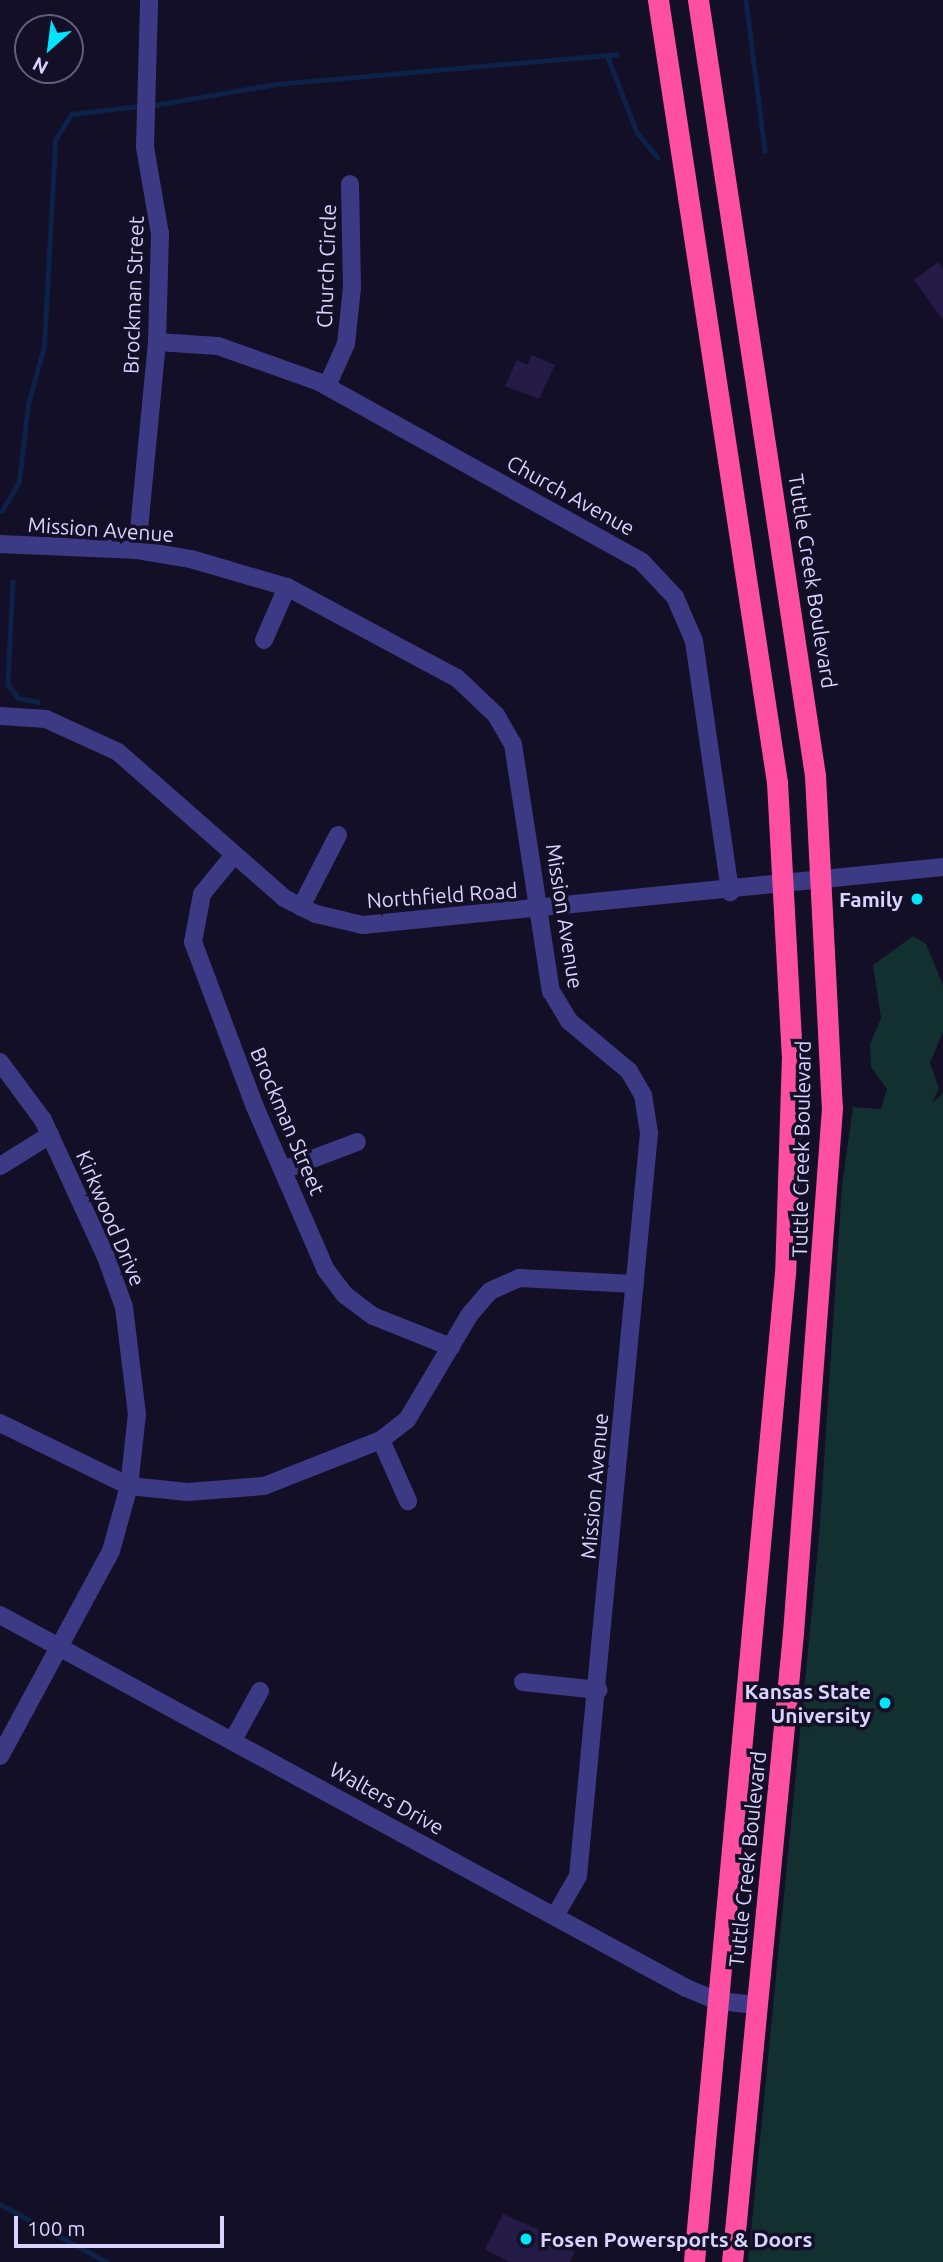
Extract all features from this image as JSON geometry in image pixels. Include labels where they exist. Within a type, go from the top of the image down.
[{"type":"highway","name":"Tuttle Creek Boulevard","points":[[658,0],[756,631],[785,887],[792,1055],[785,1273],[694,2262]]},
{"type":"highway","name":"Tuttle Creek Boulevard","points":[[698,0],[796,625],[824,882],[831,1108],[824,1264],[732,2262]]},
{"type":"street","name":"Brockman Street","points":[[137,550],[157,342],[159,221],[144,123],[149,0]]},
{"type":"street","name":"Church Circle","points":[[327,386],[346,344],[352,288],[350,184]]},
{"type":"street","name":"Church Avenue","points":[[157,342],[218,345],[327,386],[642,562],[675,597],[694,641],[730,892]]},
{"type":"street","name":"Mission Avenue","points":[[0,544],[137,550],[201,561],[287,587],[457,678],[496,715],[513,744],[522,776],[547,978],[558,1007],[629,1071],[646,1106],[649,1133],[599,1690],[578,1876],[555,1916]]},
{"type":"street","points":[[264,640],[287,587]]},
{"type":"street","name":"Northfield Road","points":[[0,716],[46,719],[118,752],[234,855],[301,907],[363,925],[785,887],[943,867]]},
{"type":"street","points":[[301,907],[338,835]]},
{"type":"street","name":"Brockman Street","points":[[234,855],[202,894],[193,942],[283,1170],[326,1270],[345,1294],[373,1316],[451,1347]]},
{"type":"street","name":"Kirkwood Drive","points":[[0,1062],[50,1135],[124,1307],[137,1414],[129,1486],[111,1551],[61,1648],[0,1756]]},
{"type":"street","points":[[0,1166],[50,1135]]},
{"type":"street","points":[[283,1170],[357,1142]]},
{"type":"street","points":[[0,1423],[129,1486],[177,1492],[264,1486],[381,1440],[407,1420],[451,1347],[490,1291],[519,1278],[635,1284]]},
{"type":"street","points":[[381,1440],[408,1501]]},
{"type":"street","name":"Walters Drive","points":[[0,1615],[555,1916],[719,2001],[757,2005]]},
{"type":"street","points":[[523,1682],[599,1690]]},
{"type":"street","points":[[233,1740],[260,1690]]},
{"type":"green space","name":"Kansas State University","points":[[913,936],[926,944],[943,985],[943,1032],[930,1063],[939,1088],[932,1103],[943,1093],[943,2262],[748,2262],[819,1538],[842,1185],[853,1107],[881,1109],[887,1089],[871,1067],[870,1044],[881,1018],[873,965]]},
{"type":"building","points":[[938,262],[943,269],[943,320],[914,280]]},
{"type":"building","points":[[532,355],[555,365],[539,399],[505,386],[517,360],[527,365]]},
{"type":"building","name":"Fosen Powersports & Doors","points":[[503,2214],[570,2243],[567,2248],[575,2252],[570,2262],[509,2262],[485,2249]]},
{"type":"waterway","points":[[746,0],[765,151]]},
{"type":"waterway","points":[[149,106],[276,84],[617,54]]},
{"type":"waterway","points":[[607,55],[637,132],[658,158]]},
{"type":"waterway","points":[[2,511],[19,481],[28,404],[44,346],[55,140],[71,114],[140,106]]},
{"type":"waterway","points":[[13,581],[8,684],[18,698],[38,702]]},
{"type":"waterway","points":[[0,2204],[107,2262]]},
{"type":"place","name":"Family","points":[[917,899]]},
{"type":"place","name":"Kansas State University","points":[[885,1703]]},
{"type":"place","name":"Fosen Powersports & Doors","points":[[526,2239]]}]
